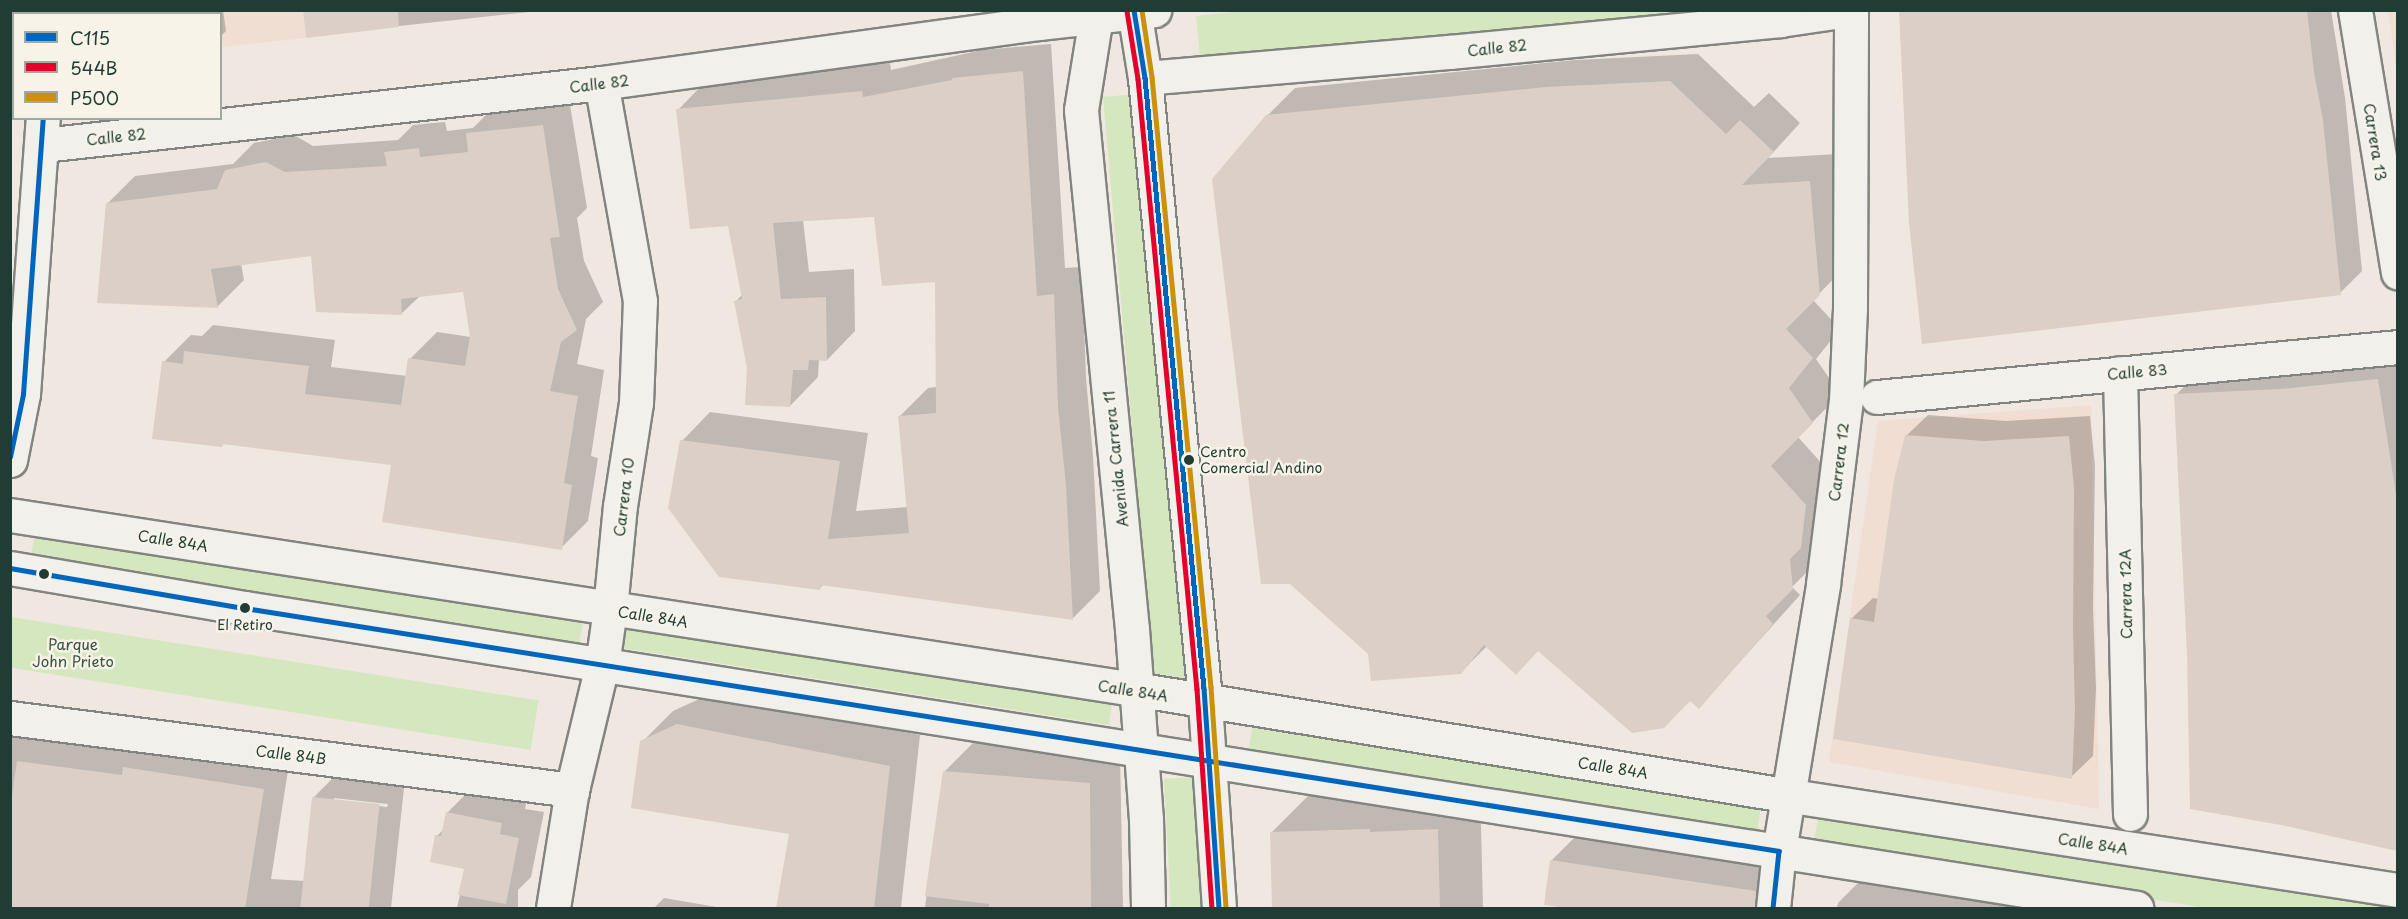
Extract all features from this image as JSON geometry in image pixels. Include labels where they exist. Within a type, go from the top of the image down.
[{"type":"street","name":"Calle 82","points":[[1145,78],[1850,10]]},
{"type":"street","name":"Carrera 12","points":[[1773,909],[1779,851],[1790,796],[1823,584],[1846,400],[1850,307],[1850,10]]},
{"type":"street","name":"Carrera 13","points":[[2355,10],[2397,273]]},
{"type":"street","name":"Calle 82","points":[[222,116],[601,83],[1096,14],[1141,11]]},
{"type":"street","points":[[1141,11],[1145,78],[1204,701],[1219,909]]},
{"type":"street","name":"Avenida Carrera 11","points":[[1096,14],[1081,110],[1136,690],[1148,909]]},
{"type":"street","name":"Carrera 10","points":[[553,909],[572,790],[602,665],[620,506],[636,403],[640,301],[601,83]]},
{"type":"street","name":"Calle 82","points":[[43,132],[180,120]]},
{"type":"street","points":[[10,460],[23,394],[43,132]]},
{"type":"street","name":"Calle 83","points":[[1878,397],[2397,347]]},
{"type":"street","name":"Carrera 12A","points":[[2120,373],[2130,814]]},
{"type":"street","name":"Calle 84A","points":[[10,515],[1136,690],[2397,891]]},
{"type":"street","points":[[10,568],[602,665],[2136,909]]},
{"type":"street","name":"Calle 84B","points":[[10,718],[572,790]]},
{"type":"shaded area","points":[[303,11],[306,38],[222,47],[222,12],[206,12]]},
{"type":"shaded area","points":[[2388,11],[2397,11],[2397,71]]},
{"type":"shaded area","points":[[2091,405],[2099,809],[1829,762],[1878,421]]},
{"type":"green space","points":[[1251,10],[1738,11],[1201,67],[1196,16]]},
{"type":"green space","points":[[1137,94],[1189,684],[1155,687],[1103,97]]},
{"type":"green space","points":[[35,532],[583,619],[579,645],[31,559]]},
{"type":"green space","name":"Parque John Prieto","points":[[11,617],[538,701],[531,750],[10,667]]},
{"type":"green space","points":[[625,621],[1113,698],[1109,725],[621,648]]},
{"type":"green space","points":[[1253,723],[1762,804],[1757,833],[1248,753]]},
{"type":"green space","points":[[1199,777],[1206,908],[1171,908],[1164,779]]},
{"type":"green space","points":[[1819,814],[2397,908],[2207,908],[1813,845]]},
{"type":"building","points":[[303,10],[398,10],[399,27],[306,38]]},
{"type":"building","points":[[1899,10],[2307,10],[2314,72],[2323,120],[2341,295],[1922,344],[1909,223]]},
{"type":"building","points":[[1023,71],[1037,296],[1054,294],[1058,407],[1066,485],[1073,620],[821,585],[820,590],[719,577],[668,508],[680,440],[840,461],[828,539],[909,533],[898,416],[936,413],[935,282],[882,286],[874,217],[773,223],[781,299],[826,297],[827,361],[809,360],[808,370],[793,370],[790,407],[745,405],[747,368],[734,301],[742,299],[728,226],[690,229],[676,109],[862,91],[863,97],[952,80],[952,78]]},
{"type":"building","name":"Centro Comercial Andino","points":[[1670,81],[1726,134],[1740,120],[1774,152],[1742,185],[1810,181],[1820,295],[1786,329],[1813,358],[1789,388],[1813,423],[1771,466],[1806,505],[1801,548],[1790,559],[1793,589],[1766,616],[1773,624],[1699,709],[1690,701],[1664,728],[1632,733],[1538,651],[1516,675],[1484,645],[1461,674],[1371,681],[1368,654],[1290,584],[1261,584],[1212,179],[1266,115],[1546,87]]},
{"type":"building","points":[[543,125],[560,237],[550,238],[558,289],[577,330],[561,342],[550,391],[578,396],[564,483],[572,485],[562,550],[382,522],[391,465],[223,444],[222,447],[152,439],[162,361],[183,364],[184,351],[309,366],[305,394],[401,405],[408,358],[465,366],[470,336],[463,292],[401,299],[402,315],[316,312],[311,256],[211,269],[218,308],[97,303],[106,203],[217,189],[225,170],[266,162],[285,172],[387,166],[384,152],[419,148],[420,157],[468,152],[466,133]]},
{"type":"building","points":[[2378,379],[2397,501],[2397,851],[2281,825],[2190,809],[2187,654],[2174,394],[2280,389]]},
{"type":"building","points":[[1905,435],[1984,441],[2069,436],[2074,488],[2075,710],[2072,779],[1833,739],[1850,618],[1874,622],[1894,480]]},
{"type":"building","points":[[677,724],[890,766],[874,909],[776,909],[789,834],[631,808],[640,741]]},
{"type":"building","points":[[17,761],[122,775],[123,767],[264,789],[245,909],[10,909],[10,809]]},
{"type":"building","points":[[943,771],[1090,783],[1091,909],[989,909],[989,904],[925,896]]},
{"type":"building","points":[[312,797],[380,804],[369,908],[300,908]]},
{"type":"building","points":[[446,812],[502,823],[500,834],[519,838],[506,904],[458,895],[464,869],[430,862],[435,835],[441,836]]},
{"type":"building","points":[[1370,829],[1370,832],[1438,829],[1440,909],[1272,909],[1270,832]]},
{"type":"building","points":[[1550,860],[1756,891],[1755,909],[1573,909],[1544,905]]},
{"type":"transit line","name":"C115","points":[[1134,10],[1145,78],[1204,688],[1219,908]]},
{"type":"transit line","name":"P500","points":[[1142,10],[1152,77],[1211,687],[1226,907]]},
{"type":"transit line","name":"544B","points":[[1127,11],[1138,79],[1197,689],[1212,908]]},
{"type":"transit line","name":"C115","points":[[10,457],[23,394],[43,120]]},
{"type":"transit line","name":"C115","points":[[10,568],[245,608],[1779,851],[1773,908]]},
{"type":"place","name":"Centro Comercial Andino","points":[[1189,460]]},
{"type":"place","name":"El Retiro","points":[[245,608]]}]
